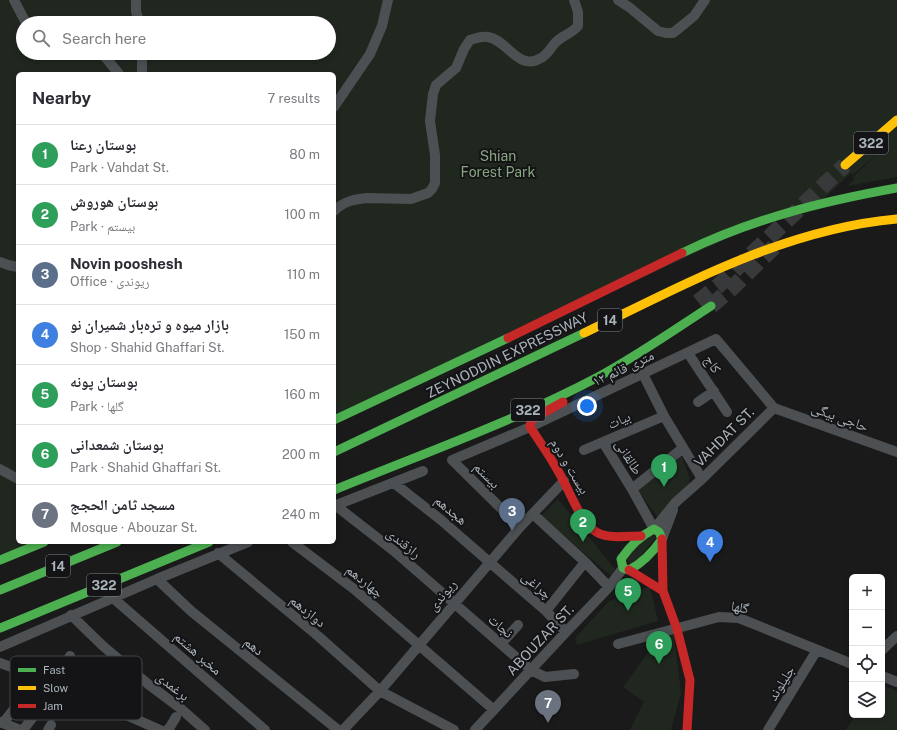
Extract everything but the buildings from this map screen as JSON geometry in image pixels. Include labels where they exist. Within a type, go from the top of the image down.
[{"type":"main road","name":"322","points":[[845,165],[897,120]]},
{"type":"main road","name":"ZEYNODDIN EXPRESSWAY","points":[[336,419],[384,398],[668,260],[742,227],[804,207],[897,188]]},
{"type":"main road","name":"ZEYNODDIN EXPRESSWAY","points":[[336,451],[396,424],[715,271],[770,248],[815,234],[866,222],[897,219]]},
{"type":"main road","name":"322","points":[[336,489],[520,414],[583,384],[634,356],[711,306]]},
{"type":"main road","points":[[530,427],[534,418],[592,386],[619,364]]},
{"type":"main road","points":[[567,382],[588,372]]},
{"type":"main road","name":"322","points":[[503,412],[518,405]]},
{"type":"main road","name":"بیست و دوم","points":[[530,427],[592,529],[600,534],[641,536]]},
{"type":"main road","points":[[336,481],[437,439]]},
{"type":"main road","points":[[654,529],[659,532],[662,539],[663,591],[677,628],[690,680],[687,730]]},
{"type":"main road","name":"ABOUZAR ST.","points":[[654,529],[641,536],[627,550],[621,559],[626,569],[637,566],[655,550],[662,539]]},
{"type":"main road","name":"14","points":[[0,560],[39,544]]},
{"type":"main road","name":"14","points":[[0,590],[112,544]]},
{"type":"main road","name":"322","points":[[0,620],[183,544]]},
{"type":"main road","name":"322","points":[[0,628],[204,544]]},
{"type":"main road","points":[[626,569],[663,591]]},
{"type":"street","points":[[14,0],[22,16]]},
{"type":"street","points":[[136,0],[137,16]]},
{"type":"street","points":[[336,104],[370,54],[382,26],[388,0]]},
{"type":"street","points":[[336,209],[340,205],[349,201],[361,198],[411,199],[428,193],[435,183],[435,155],[430,121],[433,94],[436,85],[456,68],[464,49],[470,40],[479,37],[489,37],[501,43],[514,55],[523,60],[534,61],[543,57],[556,41],[573,32],[578,26],[578,12],[574,0]]},
{"type":"street","points":[[618,0],[629,7],[658,31],[666,33],[673,33],[694,16],[705,0]]},
{"type":"street","points":[[108,60],[117,72]]},
{"type":"street","points":[[142,60],[142,72]]},
{"type":"street","points":[[0,262],[16,267]]},
{"type":"street","name":"۱۲ متری قائم","points":[[452,460],[530,427],[716,339],[774,408]]},
{"type":"street","name":"کاج","points":[[688,352],[728,412]]},
{"type":"street","points":[[645,378],[664,416],[702,479]]},
{"type":"street","name":"کاج","points":[[698,402],[714,391]]},
{"type":"street","name":"حاجی بیگی","points":[[774,408],[897,452]]},
{"type":"street","name":"VAHDAT ST.","points":[[654,529],[676,502],[702,479],[774,408]]},
{"type":"street","name":"بیات","points":[[584,450],[664,416]]},
{"type":"street","name":"طالقانی","points":[[603,442],[632,489],[654,529]]},
{"type":"street","points":[[632,489],[683,448]]},
{"type":"street","name":"بیستم","points":[[452,460],[520,526]]},
{"type":"street","points":[[0,469],[16,478]]},
{"type":"street","points":[[336,505],[423,471]]},
{"type":"street","name":"ریوندی","points":[[343,730],[380,691],[520,526],[564,481]]},
{"type":"street","name":"هجدهم","points":[[394,482],[441,520],[489,562]]},
{"type":"street","name":"VAHDAT ST.","points":[[662,539],[676,502]]},
{"type":"street","name":"رازقندی","points":[[336,508],[394,552],[454,603]]},
{"type":"street","points":[[533,514],[585,562],[609,587]]},
{"type":"street","points":[[0,646],[243,544]]},
{"type":"street","name":"چهاردهم","points":[[295,544],[354,589],[494,710]]},
{"type":"street","name":"دوازدهم","points":[[218,554],[318,636],[380,691],[454,730]]},
{"type":"street","name":"چراغی","points":[[489,562],[546,611],[566,632]]},
{"type":"street","points":[[546,611],[585,562]]},
{"type":"street","name":"ABOUZAR ST.","points":[[475,730],[626,569]]},
{"type":"street","name":"دهم","points":[[157,579],[191,611],[343,730]]},
{"type":"street","name":"مخبر هشتم","points":[[113,598],[264,730]]},
{"type":"street","name":"نجات","points":[[454,603],[530,670]]},
{"type":"street","name":"برغمدی","points":[[71,615],[115,656]]},
{"type":"street","name":"گلها","points":[[618,644],[719,618],[739,618],[849,663]]},
{"type":"street","points":[[501,644],[518,625]]},
{"type":"street","points":[[885,647],[897,636]]},
{"type":"street","name":"جلیلوند","points":[[768,730],[817,650]]},
{"type":"street","points":[[0,663],[10,667]]},
{"type":"street","points":[[530,670],[544,676],[574,674]]},
{"type":"street","points":[[885,677],[897,682]]},
{"type":"street","name":"برغمدی","points":[[142,679],[206,730]]},
{"type":"street","points":[[10,712],[1,722],[20,730]]},
{"type":"street","name":"برغمدی","points":[[167,730],[176,717]]},
{"type":"street","points":[[23,730],[31,720]]},
{"type":"street","points":[[138,720],[160,730]]},
{"type":"green space","name":"Shian Forest Park","points":[[0,0],[897,0],[897,177],[847,186],[855,179],[853,177],[886,146],[853,175],[851,173],[816,206],[758,224],[336,420],[336,72],[16,72],[16,544],[45,544],[0,563]]},
{"type":"green space","points":[[681,455],[690,478],[689,484],[658,518],[638,490]]},
{"type":"green space","points":[[558,499],[615,569],[611,576],[541,516]]},
{"type":"green space","points":[[646,535],[656,537],[633,566],[625,559]]},
{"type":"green space","points":[[650,587],[658,621],[577,645],[575,638],[609,601]]},
{"type":"green space","points":[[674,635],[681,693],[671,730],[630,730],[644,702],[623,687],[656,641]]},
{"type":"green space","points":[[885,686],[897,691],[897,730],[846,730],[853,718],[885,718]]},
{"type":"tunnel","points":[[698,302],[718,286],[845,165]]},
{"type":"tunnel","points":[[711,306],[732,288],[774,247]]},
{"type":"traffic: fast","points":[[682,253],[735,230],[787,213],[840,199],[897,188]]},
{"type":"traffic: fast","points":[[336,489],[501,423],[566,393],[627,360],[711,306]]},
{"type":"traffic: fast","points":[[336,451],[584,333]]},
{"type":"traffic: fast","points":[[336,419],[508,338]]},
{"type":"traffic: fast","points":[[654,529],[659,532],[662,539],[655,548],[643,561],[634,567],[629,570],[623,568],[621,559],[624,554],[640,538],[654,529]]},
{"type":"traffic: fast","points":[[0,560],[39,544]]},
{"type":"traffic: fast","points":[[0,590],[112,544]]},
{"type":"traffic: fast","points":[[0,628],[204,544]]},
{"type":"traffic: slow","points":[[845,165],[897,120]]},
{"type":"traffic: slow","points":[[584,333],[697,278],[775,247],[814,234],[855,225],[897,219]]},
{"type":"traffic: jam","points":[[508,338],[682,253]]},
{"type":"traffic: jam","points":[[563,402],[534,418],[530,427],[555,465],[580,514],[592,528],[603,535],[613,537],[641,536]]},
{"type":"traffic: jam","points":[[662,539],[663,591],[677,629],[690,680],[687,730]]},
{"type":"traffic: jam","points":[[629,570],[663,591]]},
{"type":"place","name":"بوستان رعنا","points":[[664,487]]},
{"type":"place","name":"Novin pooshesh","points":[[512,531]]},
{"type":"place","name":"بوستان هوروش","points":[[583,542]]},
{"type":"place","name":"بازار میوه و تره‌بار شمیران نو","points":[[710,562]]},
{"type":"place","name":"بوستان پونه","points":[[628,611]]},
{"type":"place","name":"بوستان شمعدانی","points":[[659,664]]},
{"type":"place","name":"مسجد ثامن الحجج","points":[[548,723]]}]
